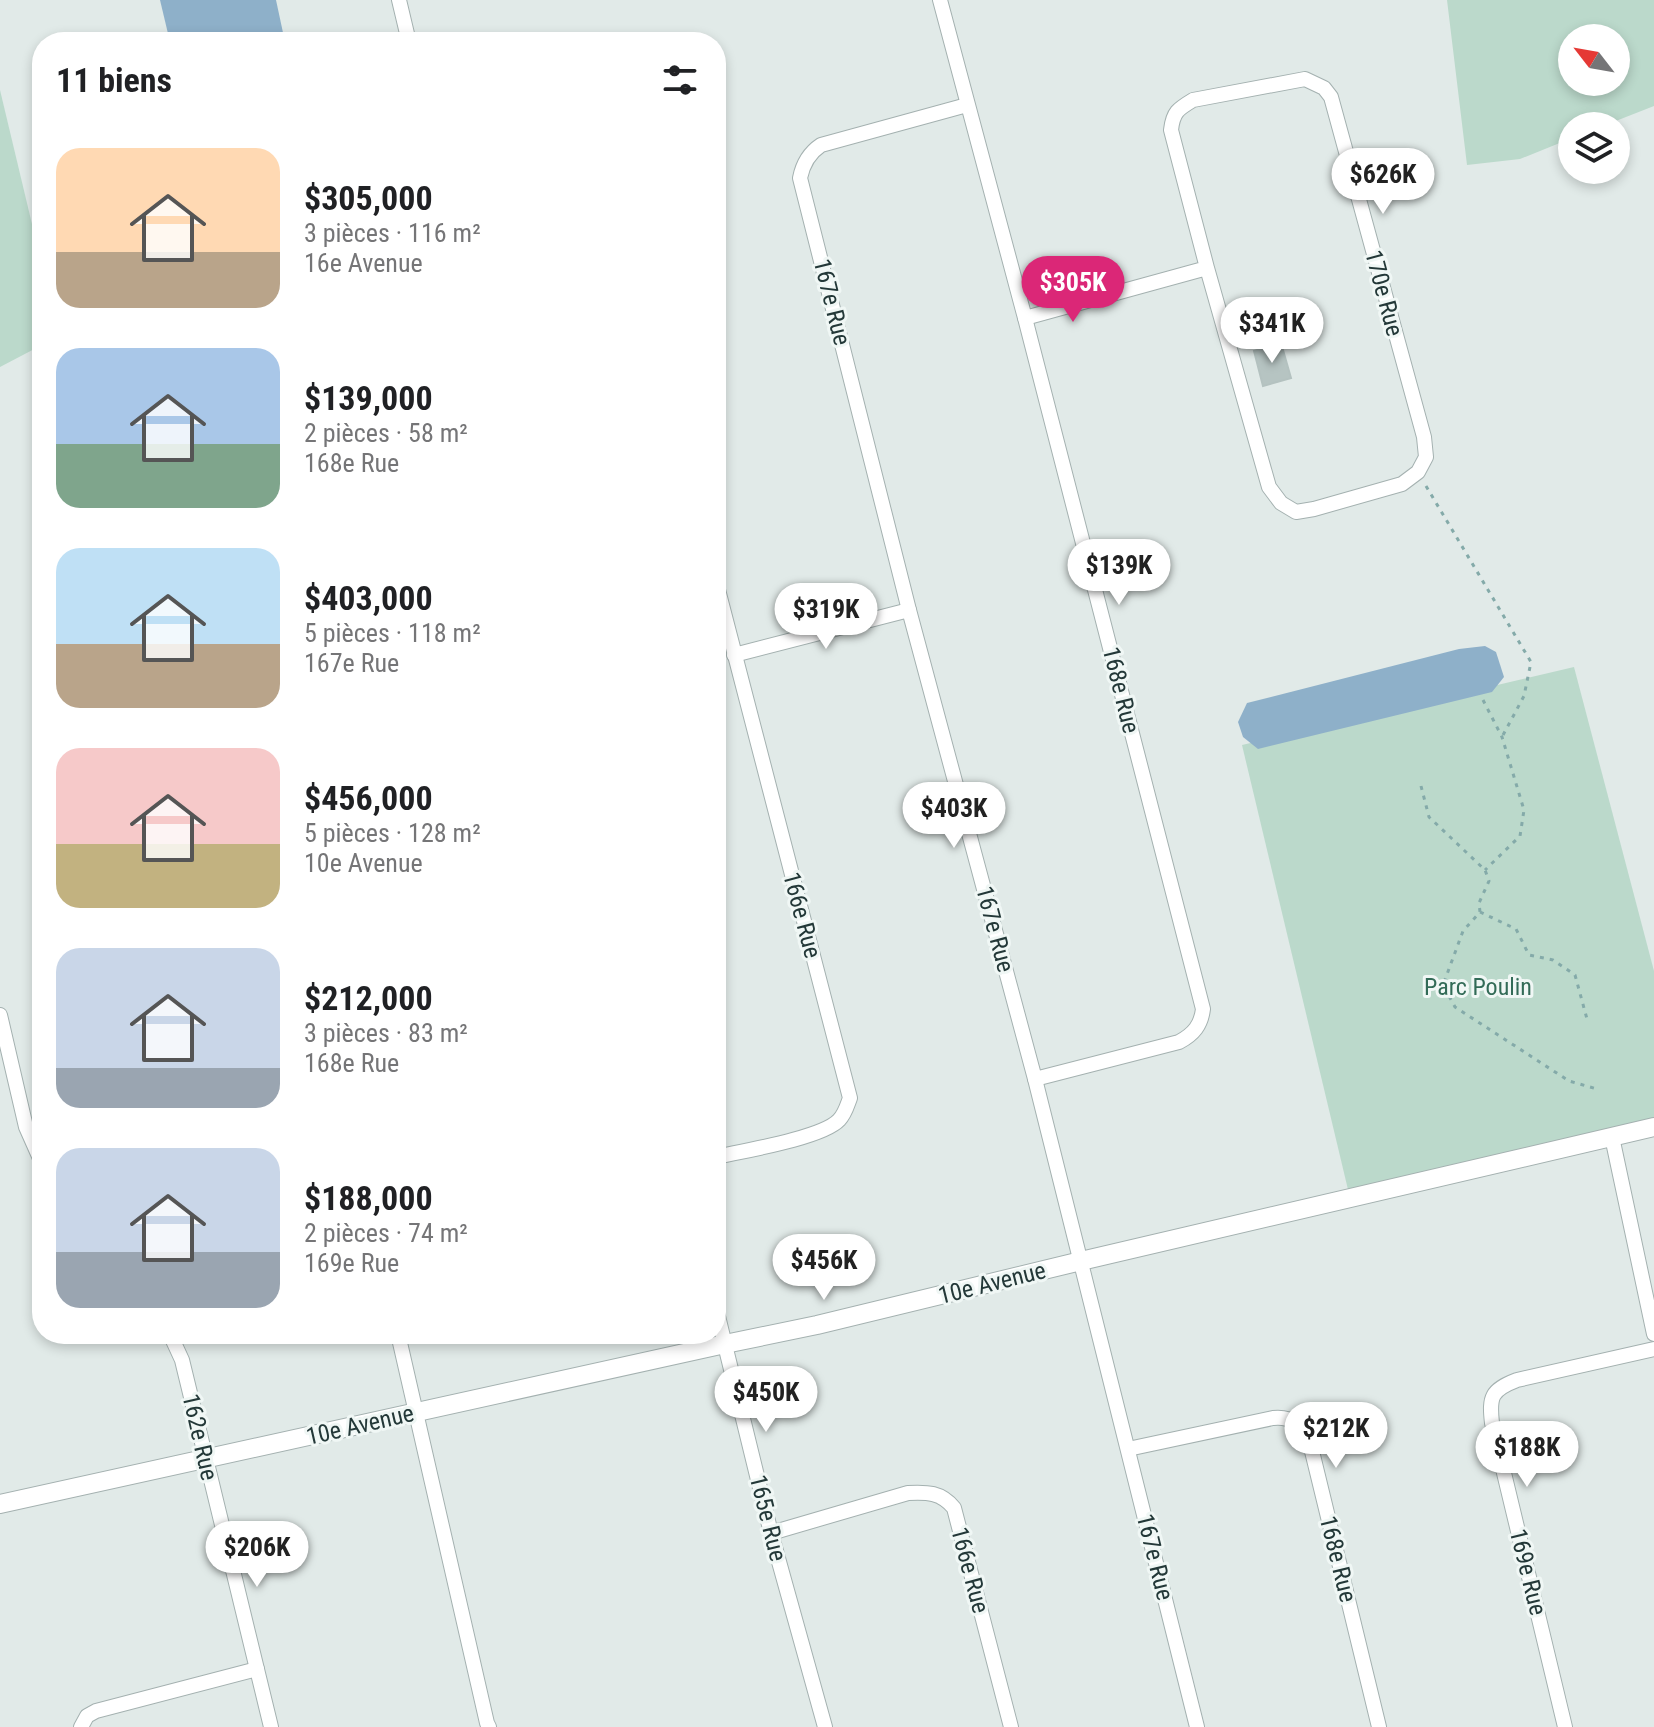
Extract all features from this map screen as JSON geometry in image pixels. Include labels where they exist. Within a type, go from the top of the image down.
[{"type":"street","points":[[399,0],[407,32]]},
{"type":"street","name":"168e Rue","points":[[940,0],[1203,1009],[1196,1030],[1179,1042],[1035,1079]]},
{"type":"street","name":"170e Rue","points":[[1207,268],[1171,130],[1172,118],[1193,100],[1305,79],[1324,88],[1331,97],[1424,437],[1426,457],[1418,472]]},
{"type":"street","name":"167e Rue","points":[[967,105],[821,145],[812,151],[802,166],[800,178],[909,610],[1035,1079],[1197,1727]]},
{"type":"street","points":[[1025,318],[1207,268],[1269,487],[1281,503],[1296,512],[1314,509],[1402,484],[1418,472]]},
{"type":"street","points":[[734,655],[909,610]]},
{"type":"street","name":"166e Rue","points":[[726,623],[850,1098],[837,1123],[816,1134],[726,1155]]},
{"type":"street","points":[[0,1015],[26,1127],[32,1140]]},
{"type":"street","name":"10e Avenue","points":[[726,1344],[817,1325],[1654,1127]]},
{"type":"street","points":[[1612,1137],[1654,1334]]},
{"type":"street","name":"162e Rue","points":[[175,1344],[182,1360],[271,1727]]},
{"type":"street","points":[[400,1344],[489,1727]]},
{"type":"street","name":"10e Avenue","points":[[0,1504],[725,1344]]},
{"type":"street","name":"165e Rue","points":[[725,1344],[771,1533],[825,1727]]},
{"type":"street","name":"169e Rue","points":[[1565,1727],[1492,1423],[1492,1395],[1503,1385],[1517,1380],[1654,1349]]},
{"type":"street","name":"168e Rue","points":[[1128,1449],[1273,1418],[1285,1417],[1296,1423],[1310,1443],[1379,1727]]},
{"type":"street","name":"166e Rue","points":[[771,1533],[908,1493],[926,1492],[948,1500],[954,1508],[1011,1727]]},
{"type":"street","points":[[81,1727],[87,1716],[96,1711],[257,1669]]},
{"type":"path","points":[[1418,472],[1531,662],[1524,696],[1502,737]]},
{"type":"path","points":[[1483,700],[1502,737],[1524,810],[1520,836],[1485,870]]},
{"type":"path","points":[[1421,786],[1429,817],[1485,870],[1489,881],[1479,903],[1480,912],[1463,931],[1443,985],[1455,1007],[1569,1081],[1597,1089]]},
{"type":"path","points":[[1480,912],[1516,929],[1529,955],[1553,960],[1575,975],[1587,1019]]},
{"type":"green space","points":[[1447,0],[1654,0],[1654,106],[1630,115],[1630,112],[1558,112],[1558,144],[1520,159],[1467,165]]},
{"type":"green space","points":[[0,90],[32,224],[32,350],[0,367]]},
{"type":"green space","name":"Parc Poulin","points":[[1574,667],[1654,971],[1654,1127],[1350,1198],[1242,745]]},
{"type":"water","points":[[160,0],[276,0],[283,32],[168,32]]},
{"type":"water","points":[[1485,646],[1496,652],[1504,677],[1492,692],[1258,749],[1243,737],[1238,722],[1247,703],[1459,649]]},
{"type":"building","points":[[1281,343],[1291,378],[1263,386],[1254,351]]}]
